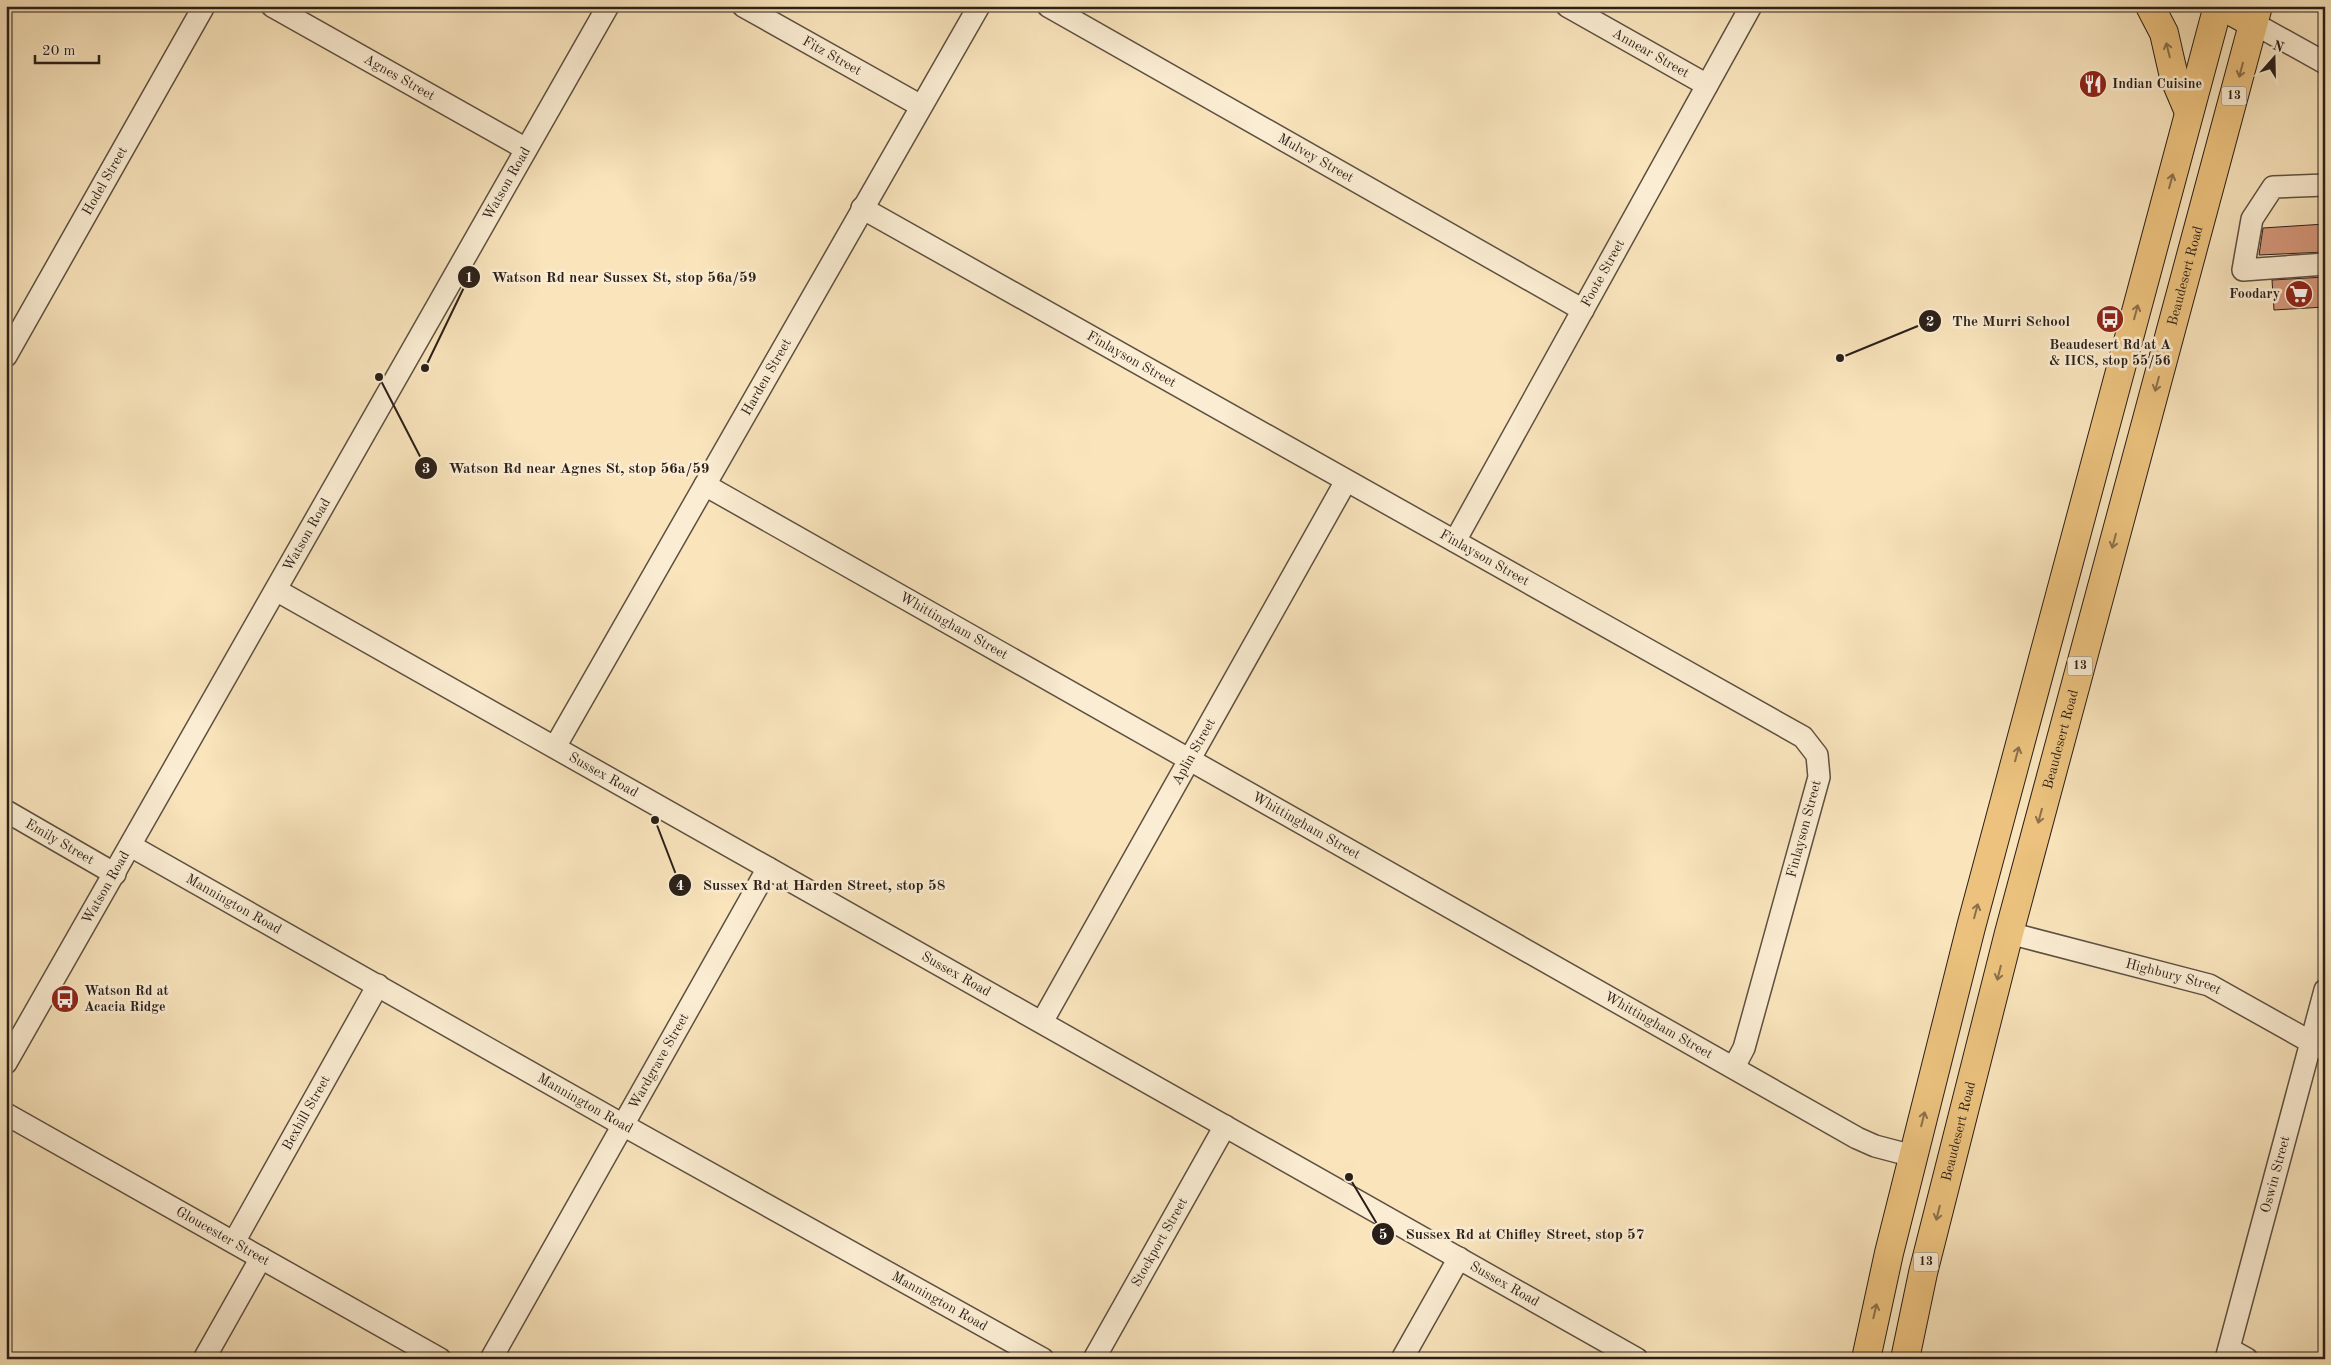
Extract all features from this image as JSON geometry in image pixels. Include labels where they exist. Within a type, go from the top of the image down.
[{"type":"main road","points":[[2150,6],[2164,34],[2174,77],[2189,112]]},
{"type":"main road","points":[[1866,1359],[1889,1253],[1971,927],[2218,6]]},
{"type":"main road","points":[[2222,6],[2256,15]]},
{"type":"main road","name":"Beaudesert Road","points":[[1905,1359],[1923,1273],[2009,933],[2256,15]]},
{"type":"street","name":"Hodel Street","points":[[6,356],[204,6]]},
{"type":"street","name":"Agnes Street","points":[[272,6],[526,149]]},
{"type":"street","name":"Watson Road","points":[[6,1063],[608,6]]},
{"type":"street","name":"Fitz Street","points":[[744,6],[921,106]]},
{"type":"street","name":"Harden Street","points":[[555,747],[979,6]]},
{"type":"street","name":"Mulvey Street","points":[[1048,6],[1583,310]]},
{"type":"street","name":"Annear Street","points":[[1567,6],[1707,86]]},
{"type":"street","name":"Foote Street","points":[[1455,541],[1751,6]]},
{"type":"street","points":[[2256,15],[2325,63]]},
{"type":"street","points":[[2325,185],[2273,187],[2252,219],[2244,270],[2325,264]]},
{"type":"street","name":"Finlayson Street","points":[[862,208],[1803,737],[1817,755],[1819,777],[1744,1048],[1734,1067]]},
{"type":"street","name":"Aplin Street","points":[[1042,1022],[1191,760],[1346,481]]},
{"type":"street","name":"Whittingham Street","points":[[705,485],[1858,1138],[1875,1146],[1913,1156]]},
{"type":"street","name":"Sussex Road","points":[[276,590],[1637,1359]]},
{"type":"street","name":"Emily Street","points":[[6,811],[115,874]]},
{"type":"street","name":"Mannington Road","points":[[131,846],[623,1125],[1043,1359]]},
{"type":"street","name":"Wardgrave Street","points":[[491,1359],[768,868]]},
{"type":"street","name":"Highbury Street","points":[[2009,933],[2209,985],[2318,1046]]},
{"type":"street","name":"Bexhill Street","points":[[234,1242],[378,985]]},
{"type":"street","name":"Oswin Street","points":[[2234,1355],[2318,1046],[2325,990]]},
{"type":"street","name":"Gloucester Street","points":[[6,1114],[440,1359]]},
{"type":"street","name":"Stockport Street","points":[[1094,1359],[1225,1126]]},
{"type":"street","points":[[204,1359],[261,1258]]},
{"type":"street","points":[[1402,1359],[1459,1258]]},
{"type":"building","points":[[2325,224],[2325,252],[2259,255],[2263,228]]},
{"type":"building","name":"Foodary","points":[[2325,277],[2325,307],[2274,310],[2272,280]]},
{"type":"place","name":"Indian Cuisine","points":[[2093,84]]},
{"type":"place","name":"Foodary","points":[[2299,294]]},
{"type":"place","name":"Beaudesert Rd at A & IICS, stop 55/56","points":[[2110,319]]},
{"type":"place","name":"The Murri School","points":[[1840,358]]},
{"type":"place","name":"Watson Rd near Sussex St, stop 56a/59","points":[[425,368]]},
{"type":"place","name":"Watson Rd near Agnes St, stop 56a/59","points":[[379,377]]},
{"type":"place","name":"Sussex Rd at Harden Street, stop 58","points":[[655,820]]},
{"type":"place","name":"Watson Rd at Acacia Ridge","points":[[65,999]]},
{"type":"place","name":"Sussex Rd at Chifley Street, stop 57","points":[[1349,1177]]}]
